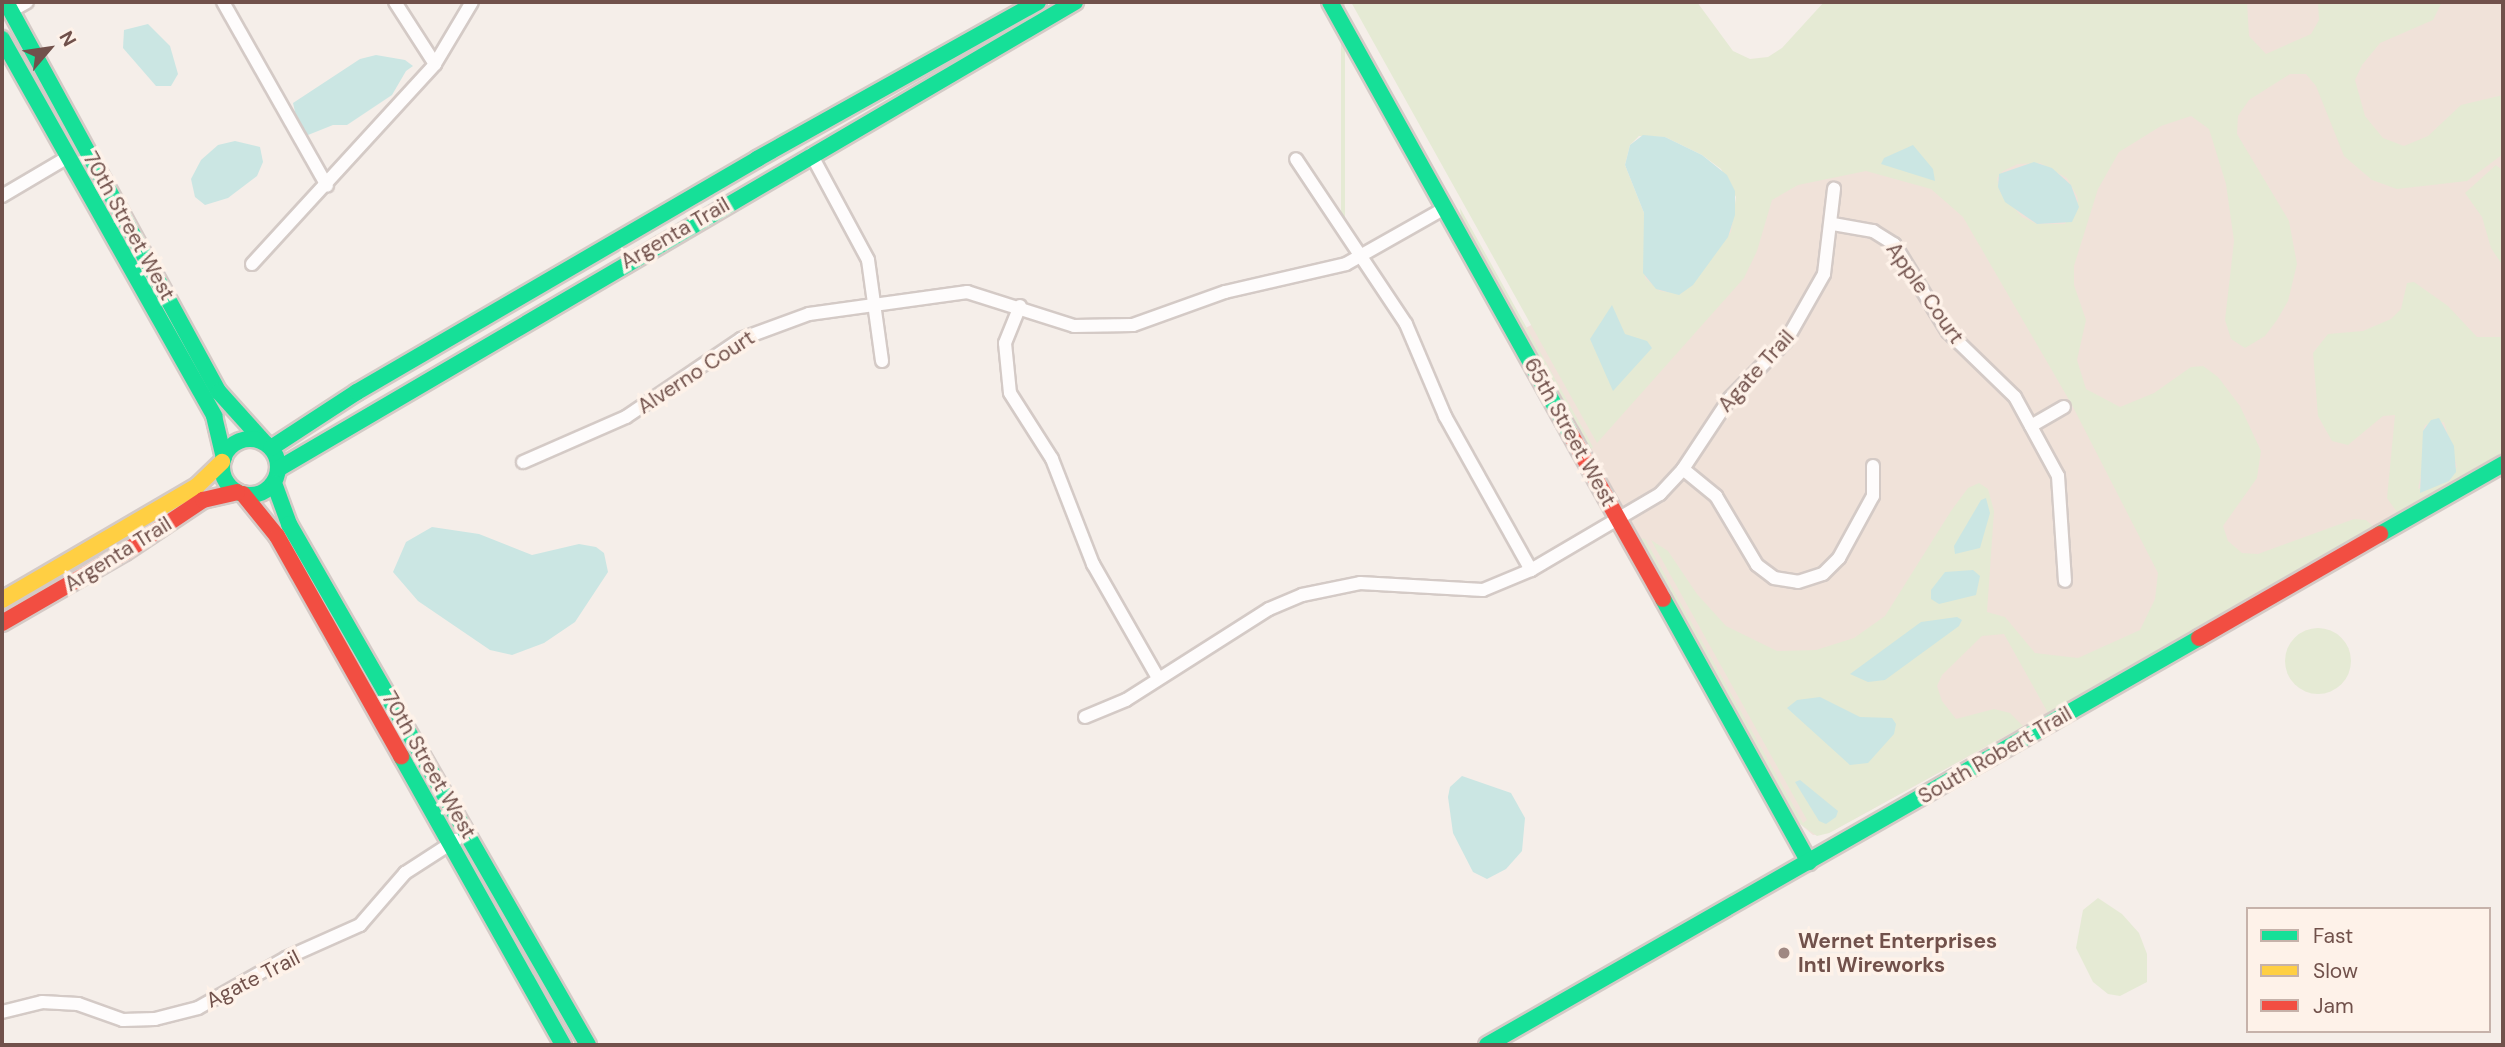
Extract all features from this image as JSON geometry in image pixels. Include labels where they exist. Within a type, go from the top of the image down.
[{"type":"main road","name":"Argenta Trail","points":[[267,445],[1038,2]]},
{"type":"main road","name":"Argenta Trail","points":[[276,476],[811,154],[1075,2]]},
{"type":"main road","name":"65th Street West","points":[[1330,2],[1809,862]]},
{"type":"main road","name":"70th Street West","points":[[9,6],[219,392],[267,445]]},
{"type":"main road","name":"70th Street West","points":[[2,39],[214,416],[223,460]]},
{"type":"main road","points":[[811,154],[823,135],[908,83],[929,63]]},
{"type":"main road","points":[[238,442],[267,445],[276,476],[259,495],[240,493],[225,481],[223,460],[238,442]]},
{"type":"main road","name":"Argenta Trail","points":[[2,600],[203,482],[223,460]]},
{"type":"main road","name":"South Robert Trail","points":[[1488,1045],[2503,464]]},
{"type":"main road","name":"70th Street West","points":[[276,476],[289,524],[588,1045]]},
{"type":"main road","name":"70th Street West","points":[[240,493],[272,528],[563,1045]]},
{"type":"main road","name":"Argenta Trail","points":[[2,623],[125,552],[203,500],[240,493]]},
{"type":"street","points":[[9,6],[27,2]]},
{"type":"street","points":[[223,2],[327,186]]},
{"type":"street","points":[[395,2],[435,64]]},
{"type":"street","points":[[252,264],[327,186],[435,64],[472,2]]},
{"type":"street","points":[[811,154],[863,246],[876,302],[882,361]]},
{"type":"street","points":[[2,196],[68,156]]},
{"type":"street","points":[[1296,159],[1406,324],[1445,416],[1531,570]]},
{"type":"street","name":"Agate Trail","points":[[1085,717],[1126,700],[1269,609],[1318,590],[1384,583],[1476,590],[1531,570],[1657,497],[1683,469],[1725,404],[1780,348],[1806,312],[1826,267],[1833,224],[1834,190]]},
{"type":"street","name":"Alverno Court","points":[[523,462],[619,421],[753,334],[816,312],[967,292],[1020,306],[1053,320],[1092,328],[1149,320],[1225,292],[1317,272],[1363,256],[1445,208]]},
{"type":"street","name":"Apple Court","points":[[1833,224],[1873,231],[1894,244],[1948,332],[2006,386],[2031,426],[2060,484],[2066,581]]},
{"type":"street","points":[[1020,306],[1005,343],[1010,393],[1052,459],[1093,564],[1158,678]]},
{"type":"street","points":[[2031,426],[2064,407]]},
{"type":"street","points":[[1683,469],[1716,496],[1761,569],[1774,578],[1798,582],[1823,574],[1839,558],[1873,496],[1873,466]]},
{"type":"street","name":"Agate Trail","points":[[2,1012],[42,1002],[78,1004],[123,1020],[155,1019],[198,1007],[286,958],[360,925],[405,873],[467,833]]},
{"type":"shaded area","points":[[2111,2],[2503,2],[2503,455],[2198,631],[1829,833],[1813,835],[1799,823],[1524,329]]},
{"type":"green space","points":[[1341,2],[1345,2],[1345,217],[1341,217]]},
{"type":"green space","points":[[1351,2],[1697,2],[1733,51],[1750,59],[1768,57],[1782,48],[1824,2],[2247,2],[2249,36],[2266,54],[2311,34],[2319,20],[2318,2],[2442,2],[2433,20],[2380,43],[2362,65],[2355,80],[2365,116],[2383,138],[2404,146],[2428,136],[2461,105],[2503,95],[2503,154],[2467,181],[2397,189],[2372,180],[2344,156],[2316,86],[2306,74],[2290,74],[2249,100],[2238,116],[2237,134],[2289,221],[2297,264],[2288,301],[2277,320],[2265,336],[2245,348],[2231,339],[2225,320],[2234,241],[2226,184],[2209,129],[2191,116],[2161,126],[2119,152],[2098,189],[2074,266],[2074,285],[2086,320],[2077,360],[2086,389],[2120,407],[2154,393],[2191,367],[2203,366],[2218,377],[2240,406],[2261,451],[2257,478],[2223,526],[2228,541],[2242,553],[2258,554],[2354,519],[2366,520],[2375,528],[2048,713],[2004,634],[1982,636],[1942,675],[1937,686],[1942,701],[1956,719],[1994,709],[2010,713],[2023,726],[1829,833],[1817,836],[1799,823],[1640,538],[1645,539],[1803,823],[1807,820],[1651,540],[1668,551],[1697,594],[1726,626],[1777,651],[1816,650],[1854,638],[1885,616],[1951,511],[1968,488],[1979,483],[1988,489],[1994,511],[1987,612],[2005,617],[2035,653],[2078,658],[2140,630],[2155,599],[2158,573],[2072,405],[1963,217],[1931,189],[1866,171],[1798,185],[1772,200],[1757,251],[1744,278],[1597,443]],"holes":[[[1639,136],[1665,137],[1702,155],[1721,169],[1736,197],[1731,232],[1681,294],[1660,291],[1645,278],[1644,213],[1625,165],[1630,145]],[[2040,163],[2067,178],[2077,196],[2078,201],[2065,224],[2037,224],[2022,217],[2000,192],[1997,178],[2003,171],[2018,164]]]},
{"type":"green space","points":[[2496,165],[2503,171],[2503,266],[2491,248],[2482,217],[2465,193]]},
{"type":"green space","points":[[1460,208],[1593,447],[1591,449],[1461,217]]},
{"type":"green space","points":[[2414,282],[2448,306],[2477,337],[2503,337],[2503,455],[2399,515],[2387,498],[2395,415],[2383,416],[2348,445],[2332,441],[2318,416],[2313,353],[2328,334],[2363,331],[2391,319],[2401,309],[2407,283]],"holes":[[[2444,422],[2457,467],[2418,489],[2424,460],[2425,425]]]},
{"type":"green space","points":[[2318,628],[2331,630],[2341,638],[2349,648],[2349,674],[2341,684],[2331,692],[2318,694],[2305,692],[2295,684],[2287,674],[2285,661],[2287,648],[2295,638],[2305,630]]},
{"type":"green space","points":[[2098,898],[2122,914],[2139,933],[2147,954],[2147,982],[2120,996],[2108,994],[2093,982],[2076,948],[2083,910]]},
{"type":"water","points":[[148,24],[170,46],[178,74],[171,86],[156,86],[123,48],[124,30]]},
{"type":"water","points":[[376,55],[405,60],[413,66],[406,71],[392,95],[347,125],[333,125],[308,135],[299,129],[293,103],[360,59]]},
{"type":"water","points":[[1643,135],[1665,137],[1702,155],[1727,175],[1735,191],[1735,215],[1728,237],[1693,285],[1679,295],[1656,289],[1643,273],[1644,213],[1625,165],[1630,145]]},
{"type":"water","points":[[235,141],[260,147],[263,162],[257,176],[228,198],[205,205],[195,197],[191,179],[201,160],[218,145]]},
{"type":"water","points":[[1913,145],[1933,169],[1935,181],[1881,164],[1884,158]]},
{"type":"water","points":[[2034,162],[2052,168],[2071,185],[2079,207],[2072,222],[2037,224],[2005,202],[1998,187],[1999,174]]},
{"type":"water","points":[[1612,305],[1625,334],[1647,341],[1652,348],[1613,391],[1590,339]]},
{"type":"water","points":[[2439,418],[2454,446],[2456,472],[2449,481],[2420,493],[2423,431],[2431,420]]},
{"type":"water","points":[[1986,498],[1990,513],[1980,548],[1955,554],[1954,546],[1981,500]]},
{"type":"water","points":[[432,527],[479,534],[532,555],[579,544],[596,547],[604,553],[608,572],[575,622],[544,643],[512,655],[490,650],[418,601],[393,572],[406,542]]},
{"type":"water","points":[[1973,570],[1980,576],[1976,595],[1939,604],[1931,599],[1931,590],[1945,572]]},
{"type":"water","points":[[1957,617],[1962,620],[1959,626],[1885,680],[1868,682],[1850,674],[1921,622]]},
{"type":"water","points":[[1820,697],[1860,717],[1892,718],[1896,724],[1894,734],[1868,763],[1850,765],[1787,708],[1797,700]]},
{"type":"water","points":[[1462,776],[1511,793],[1525,818],[1522,851],[1506,869],[1487,879],[1473,872],[1453,833],[1448,797],[1450,787]]},
{"type":"water","points":[[1800,780],[1838,811],[1836,817],[1826,824],[1819,821],[1795,782]]},
{"type":"traffic: fast","points":[[6,2],[219,392],[264,442]]},
{"type":"traffic: fast","points":[[271,448],[357,392],[757,159],[1038,2]]},
{"type":"traffic: fast","points":[[278,469],[1075,2]]},
{"type":"traffic: fast","points":[[1330,2],[1571,435]]},
{"type":"traffic: fast","points":[[2,39],[214,416],[224,458]]},
{"type":"traffic: fast","points":[[245,439],[255,439],[270,447],[276,456],[278,467],[276,478],[270,487],[255,495],[245,495],[227,483],[222,472],[222,462],[234,444],[245,439]]},
{"type":"traffic: fast","points":[[2380,534],[2503,464]]},
{"type":"traffic: fast","points":[[274,483],[289,524],[588,1045]]},
{"type":"traffic: fast","points":[[1663,599],[1809,862]]},
{"type":"traffic: fast","points":[[1487,1045],[2199,638]]},
{"type":"traffic: fast","points":[[401,756],[563,1045]]},
{"type":"traffic: slow","points":[[2,600],[197,486],[222,462]]},
{"type":"traffic: jam","points":[[1571,435],[1663,599]]},
{"type":"traffic: jam","points":[[2,623],[125,552],[203,500],[237,492]]},
{"type":"traffic: jam","points":[[243,494],[277,536],[401,756]]},
{"type":"traffic: jam","points":[[2199,638],[2380,534]]},
{"type":"place","name":"Wernet Enterprises Intl Wireworks","points":[[1784,953]]}]
